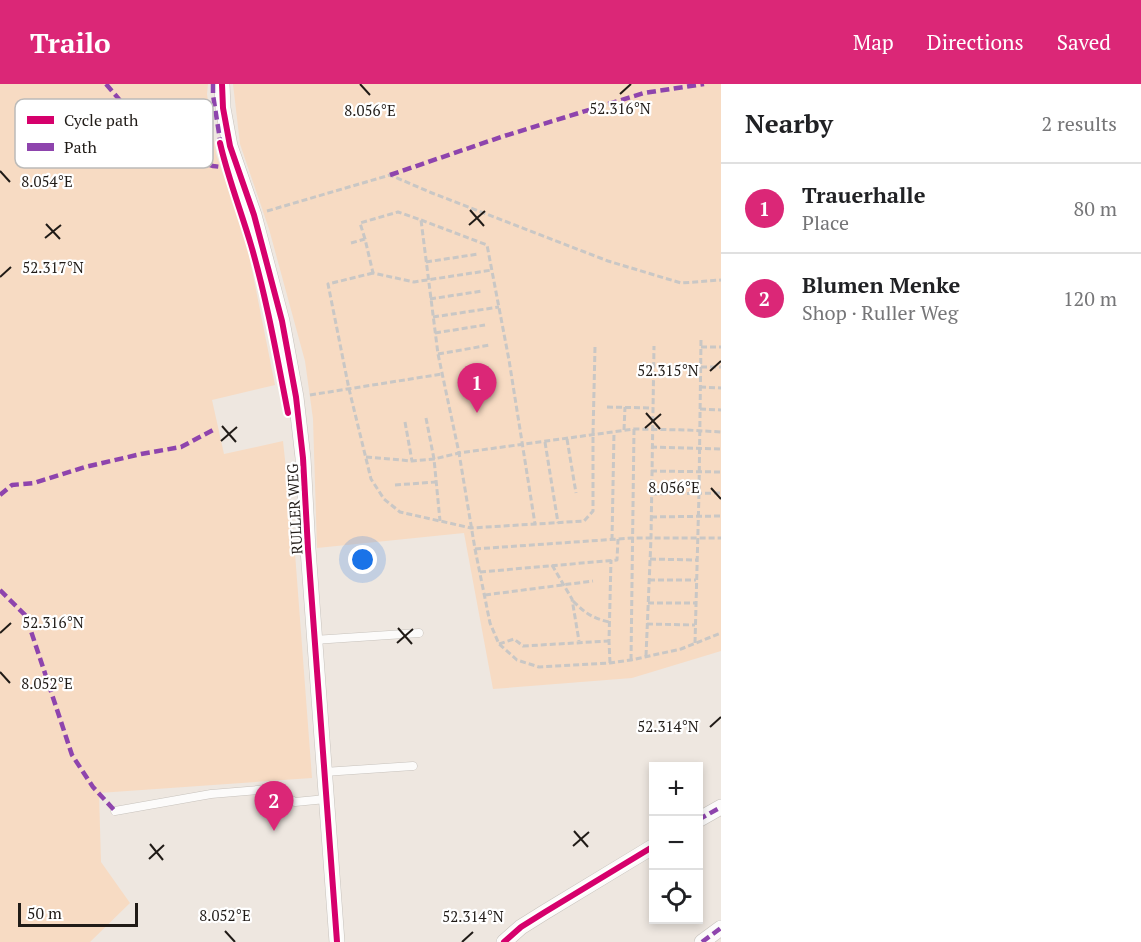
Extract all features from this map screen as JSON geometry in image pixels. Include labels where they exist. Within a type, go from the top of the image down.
[{"type":"street","name":"RULLER WEG","points":[[222,84],[223,108],[230,146],[254,215],[282,321],[296,398],[303,458],[337,942]]},
{"type":"street","points":[[703,818],[721,807]]},
{"type":"street","points":[[504,942],[521,927],[649,849]]},
{"type":"street","points":[[702,942],[721,928]]},
{"type":"lane","points":[[314,640],[419,633]]},
{"type":"lane","points":[[324,772],[413,766]]},
{"type":"lane","points":[[115,811],[211,794],[258,790],[274,791],[295,802],[326,799]]},
{"type":"path","points":[[254,215],[390,175],[608,261],[681,283],[721,280]]},
{"type":"path","points":[[373,273],[360,223],[398,212],[487,245],[535,524]]},
{"type":"path","points":[[421,220],[438,354],[459,453],[484,595],[490,623],[499,644],[517,660],[539,667],[631,660],[681,649],[721,633]]},
{"type":"path","points":[[351,243],[365,239]]},
{"type":"path","points":[[426,262],[478,254]]},
{"type":"path","points":[[492,270],[414,282],[373,273],[328,284],[371,479],[384,500],[400,512],[471,528],[584,521],[593,512],[595,346]]},
{"type":"path","points":[[430,299],[482,291]]},
{"type":"path","points":[[433,317],[499,307]]},
{"type":"path","points":[[435,333],[485,325]]},
{"type":"path","points":[[695,643],[701,340]]},
{"type":"path","points":[[438,354],[490,345]]},
{"type":"path","points":[[646,656],[651,538],[654,346]]},
{"type":"path","points":[[701,347],[721,347]]},
{"type":"path","points":[[700,367],[721,367]]},
{"type":"path","points":[[296,398],[442,374]]},
{"type":"path","points":[[700,387],[721,388]]},
{"type":"path","points":[[607,407],[652,408]]},
{"type":"path","points":[[624,430],[625,407]]},
{"type":"path","points":[[700,409],[721,410]]},
{"type":"path","points":[[426,418],[434,459],[440,521]]},
{"type":"path","points":[[405,422],[412,461]]},
{"type":"path","points":[[366,457],[412,461],[434,459],[459,453],[633,429],[721,432]]},
{"type":"path","points":[[631,660],[633,429]]},
{"type":"path","points":[[612,540],[614,432]]},
{"type":"path","points":[[567,438],[576,493]]},
{"type":"path","points":[[545,442],[558,523]]},
{"type":"path","points":[[651,447],[721,449]]},
{"type":"path","points":[[651,471],[721,472]]},
{"type":"path","points":[[396,486],[436,482]]},
{"type":"path","points":[[651,494],[721,494]]},
{"type":"path","points":[[651,517],[721,516]]},
{"type":"path","points":[[475,549],[632,538],[721,538]]},
{"type":"path","points":[[480,572],[617,560],[618,539]]},
{"type":"path","points":[[650,559],[697,560]]},
{"type":"path","points":[[610,663],[611,560]]},
{"type":"path","points":[[552,566],[572,599],[583,611],[595,619],[609,622]]},
{"type":"path","points":[[649,580],[696,580]]},
{"type":"path","points":[[484,595],[593,581]]},
{"type":"path","points":[[572,599],[579,642]]},
{"type":"path","points":[[648,603],[696,603]]},
{"type":"path","points":[[647,624],[695,625]]},
{"type":"path","points":[[499,644],[514,639],[523,646],[609,641]]},
{"type":"shaded area","points":[[0,84],[208,84],[208,99],[15,99],[15,168],[213,168],[213,134],[216,154],[246,240],[275,385],[212,400],[224,454],[283,441],[295,553],[312,778],[99,793],[101,862],[130,903],[90,942],[0,942]]},
{"type":"shaded area","points":[[233,84],[721,84],[721,651],[632,678],[493,689],[464,533],[317,548],[313,419],[305,361],[269,229],[240,144]]},
{"type":"marked path","points":[[106,84],[119,99]]},
{"type":"marked path","points":[[213,84],[221,146]]},
{"type":"marked path","points":[[390,175],[501,137],[644,93],[704,84]]},
{"type":"marked path","points":[[213,166],[230,168]]},
{"type":"marked path","points":[[0,495],[12,485],[34,483],[85,467],[181,447],[215,429]]},
{"type":"marked path","points":[[0,590],[26,616],[72,755],[93,787],[115,811]]},
{"type":"marked path","points":[[703,817],[721,807]]},
{"type":"marked path","points":[[702,942],[721,928]]},
{"type":"cycle path","points":[[222,84],[223,108],[230,146],[254,215],[282,321],[296,397],[303,458],[337,942]]},
{"type":"cycle path","points":[[220,143],[257,266],[288,413]]},
{"type":"cycle path","points":[[504,942],[521,927],[649,849]]},
{"type":"place","name":"Trauerhalle","points":[[477,413]]},
{"type":"place","name":"Blumen Menke","points":[[274,831]]}]
